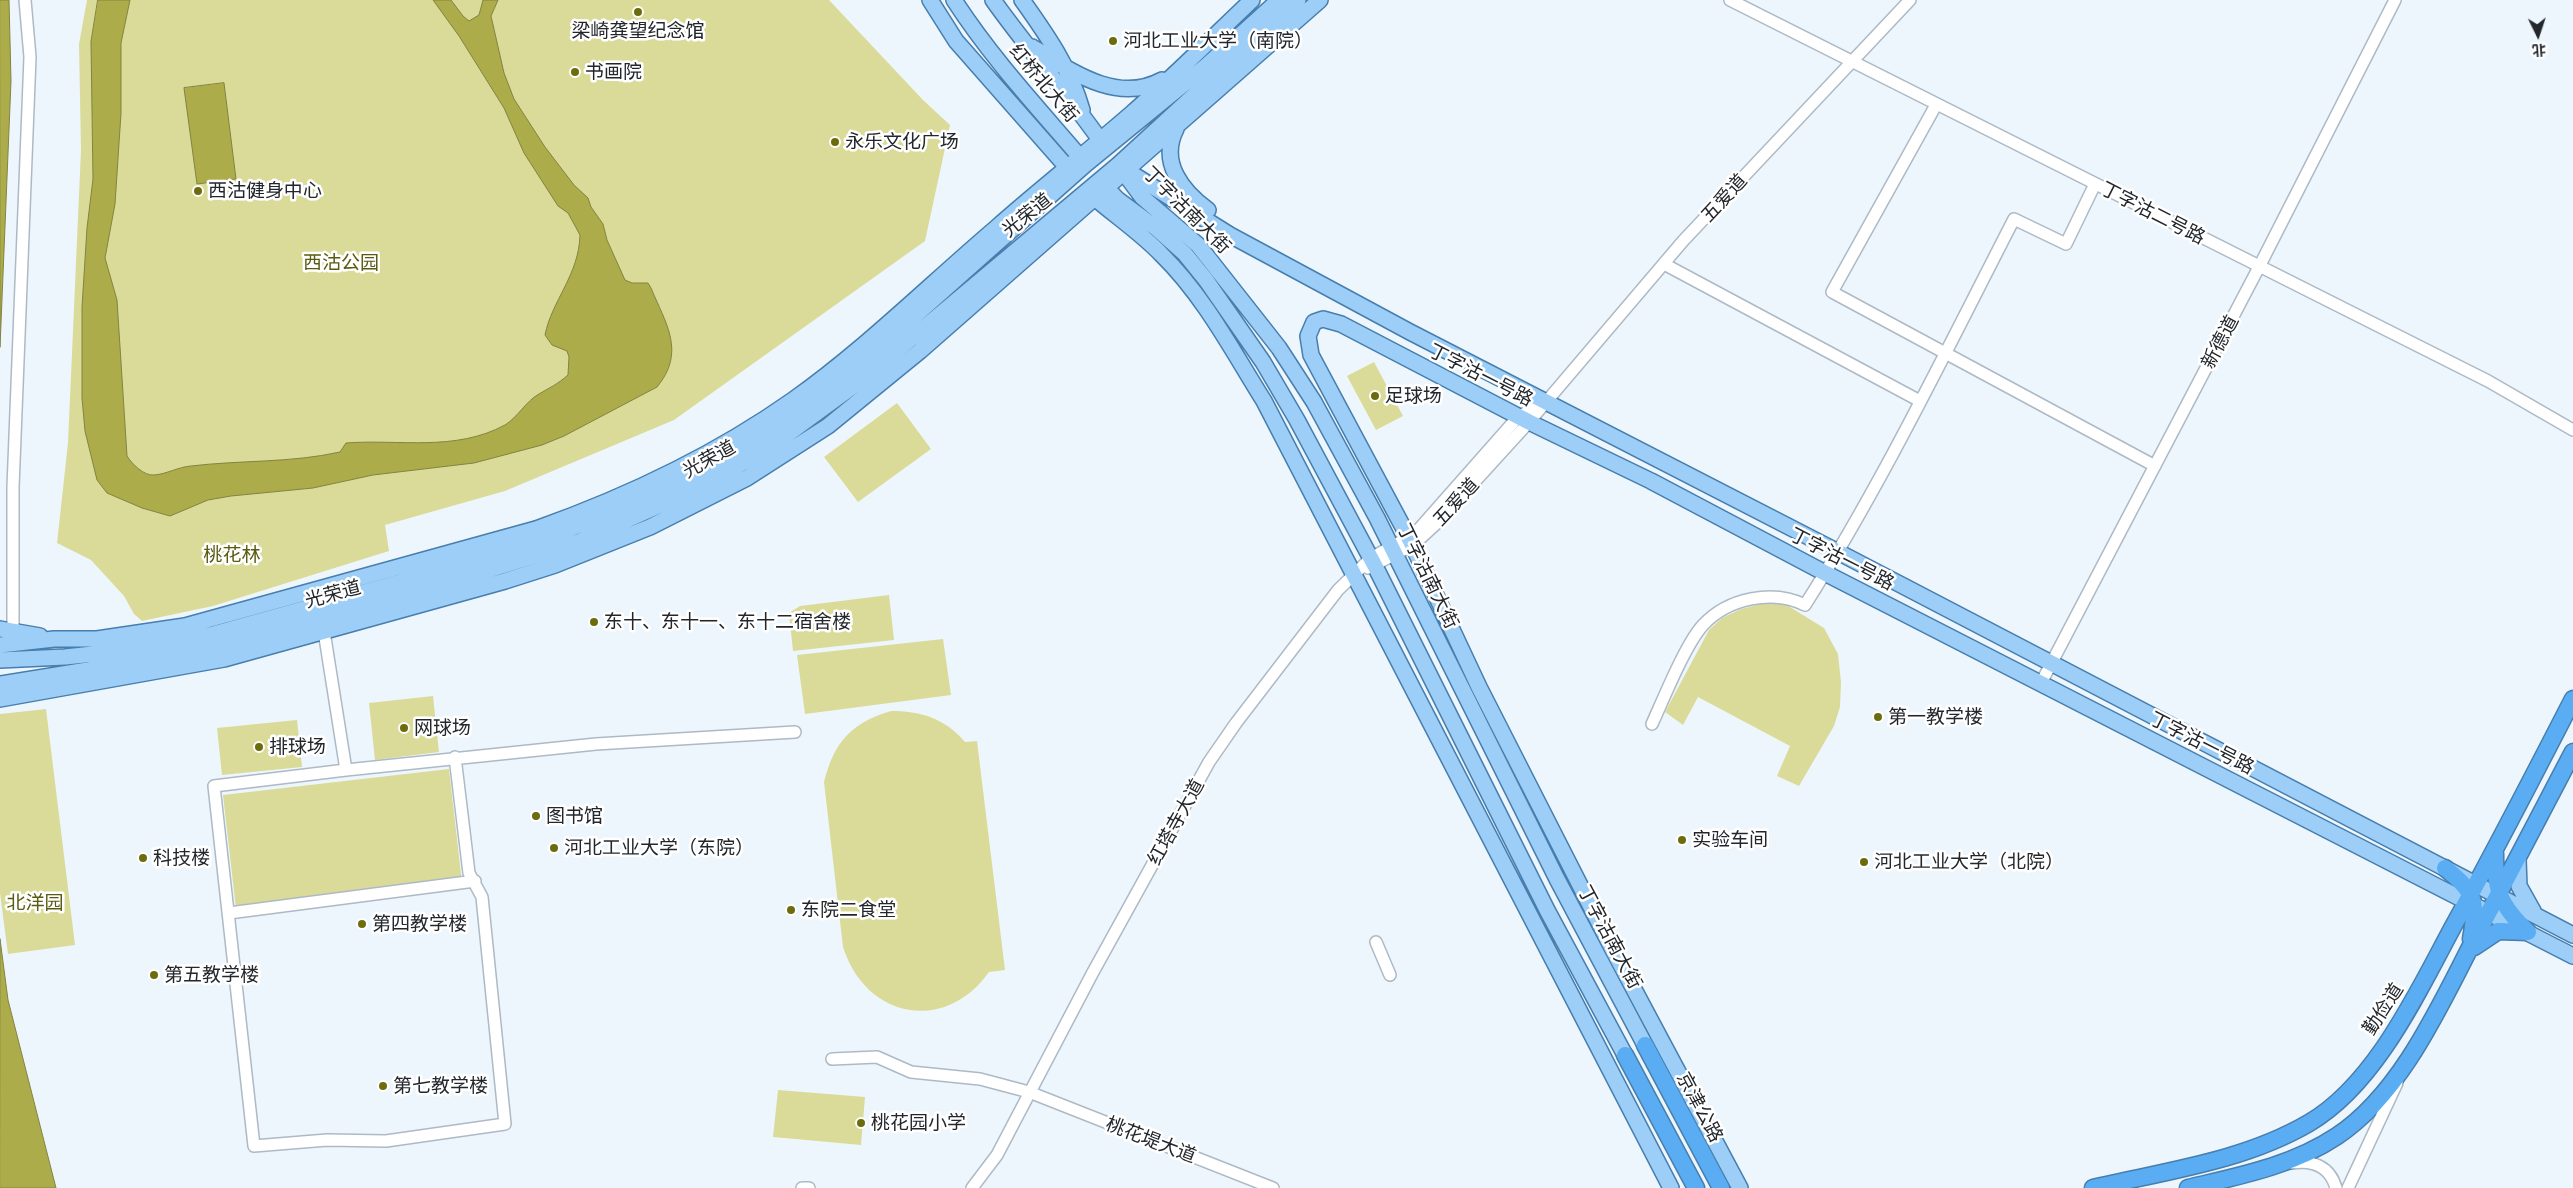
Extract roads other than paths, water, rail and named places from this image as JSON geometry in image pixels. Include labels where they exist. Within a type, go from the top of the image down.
[{"type":"highway","name":"勤俭道","points":[[2188,1188],[2275,1166],[2297,1158],[2338,1136],[2364,1114],[2411,1055],[2468,952],[2479,906],[2496,850],[2573,699]]},
{"type":"highway","name":"勤俭道","points":[[2093,1188],[2240,1154],[2277,1140],[2311,1122],[2340,1098],[2372,1063],[2412,1004],[2448,939],[2479,906],[2499,895],[2573,752]]},
{"type":"highway","points":[[2496,850],[2496,880],[2499,895],[2510,912],[2528,932]]},
{"type":"highway","points":[[2446,868],[2465,884],[2479,906]]},
{"type":"highway","points":[[2468,952],[2483,939],[2498,931],[2528,932]]},
{"type":"highway","name":"京津公路","points":[[1645,1045],[1721,1188]]},
{"type":"highway","points":[[1625,1055],[1696,1188]]},
{"type":"main road","points":[[930,0],[956,41],[1091,195],[1160,252],[1186,281],[1210,314],[1270,412],[1403,673],[1542,936],[1671,1188]]},
{"type":"main road","name":"红桥北大街","points":[[954,0],[981,38],[1103,184]]},
{"type":"main road","name":"红桥北大街","points":[[993,0],[1023,42],[1084,117],[1123,169]]},
{"type":"main road","points":[[1022,0],[1045,30],[1067,68],[1084,117]]},
{"type":"main road","points":[[1103,144],[1172,75],[1252,0]]},
{"type":"main road","points":[[0,699],[224,659],[320,611],[576,515],[675,471],[794,400],[876,334],[1083,160],[1206,66],[1279,0]]},
{"type":"main road","points":[[1123,169],[1298,0]]},
{"type":"main road","points":[[1123,169],[1177,127],[1320,0]]},
{"type":"main road","points":[[1023,42],[1097,83],[1125,89],[1154,85],[1172,75]]},
{"type":"main road","points":[[1177,127],[1169,151],[1172,168],[1180,182],[1196,201],[1254,247]]},
{"type":"main road","name":"光荣道","points":[[0,660],[65,657],[156,646],[320,611],[494,569],[578,542],[668,503],[728,472],[796,429],[863,380],[1123,169]]},
{"type":"main road","name":"丁字沽一号路","points":[[1123,169],[1230,235],[1410,332],[2446,868]]},
{"type":"main road","name":"丁字沽南大街","points":[[1123,169],[1142,197],[1198,245],[1279,348],[1314,402],[1393,550],[1492,749],[1645,1045]]},
{"type":"main road","name":"丁字沽南大街","points":[[1103,184],[1128,208],[1172,241],[1224,304],[1263,362],[1297,420],[1373,562],[1547,910],[1625,1055]]},
{"type":"main road","name":"丁字沽一号路","points":[[1411,541],[1311,355],[1308,336],[1314,322],[1322,319],[1341,324],[1524,420],[1651,481],[1825,573],[2479,906],[2573,956]]},
{"type":"main road","points":[[1411,541],[1479,687],[1613,950],[1740,1188]]},
{"type":"main road","points":[[0,644],[54,639],[97,639],[166,630],[224,617],[320,611]]},
{"type":"main road","name":"光荣道","points":[[0,684],[187,654],[320,611]]},
{"type":"main road","points":[[6,630],[54,639]]},
{"type":"main road","points":[[1479,687],[1492,749]]},
{"type":"main road","points":[[2518,859],[2519,886],[2528,905],[2537,916]]},
{"type":"main road","name":"丁字沽一号路","points":[[2479,906],[2499,895],[2573,935]]},
{"type":"main road","points":[[2479,906],[2537,916]]},
{"type":"street","points":[[6,630],[30,57],[25,0]]},
{"type":"street","name":"丁字沽二号路","points":[[1730,0],[2488,381],[2573,430]]},
{"type":"street","name":"五爱道","points":[[1393,550],[1411,541],[1438,523],[1524,420],[1545,402],[1664,264],[1910,0]]},
{"type":"street","name":"新德道","points":[[2041,683],[2259,267],[2394,0]]},
{"type":"street","points":[[1936,105],[1832,292],[2155,466]]},
{"type":"street","points":[[1652,724],[1688,650],[1703,625],[1723,610],[1761,597],[1786,598],[1805,605],[1838,552],[1920,401],[2014,219],[2066,244],[2094,184]]},
{"type":"street","points":[[1664,264],[1920,401]]},
{"type":"street","name":"红塔寺大道","points":[[972,1188],[997,1155],[1029,1092],[1209,762],[1236,723],[1338,590],[1354,574],[1393,550]]},
{"type":"street","points":[[320,611],[346,770]]},
{"type":"street","points":[[455,757],[469,872],[482,897],[505,1124],[386,1141],[327,1140],[254,1146],[214,786],[455,757],[596,744],[795,732]]},
{"type":"street","points":[[229,913],[475,881]]},
{"type":"street","points":[[1376,942],[1390,975]]},
{"type":"street","points":[[2348,1188],[2411,1055]]},
{"type":"street","name":"桃花堤大道","points":[[832,1059],[877,1057],[911,1072],[980,1080],[1029,1092],[1273,1188]]},
{"type":"street","points":[[2275,1166],[2312,1162],[2327,1170],[2336,1188]]},
{"type":"street","points":[[802,1188],[809,1188]]},
{"type":"place","name":"梁崎龚望纪念馆","points":[[638,12]]},
{"type":"place","name":"河北工业大学（南院）","points":[[1113,41]]},
{"type":"place","name":"书画院","points":[[575,72]]},
{"type":"place","name":"永乐文化广场","points":[[835,142]]},
{"type":"place","name":"西沽健身中心","points":[[198,191]]},
{"type":"place","name":"足球场","points":[[1375,396]]},
{"type":"place","name":"东十、东十一、东十二宿舍楼","points":[[594,622]]},
{"type":"place","name":"第一教学楼","points":[[1878,717]]},
{"type":"place","name":"网球场","points":[[404,728]]},
{"type":"place","name":"排球场","points":[[259,747]]},
{"type":"place","name":"图书馆","points":[[536,816]]},
{"type":"place","name":"实验车间","points":[[1682,840]]},
{"type":"place","name":"河北工业大学（东院）","points":[[554,848]]},
{"type":"place","name":"科技楼","points":[[143,858]]},
{"type":"place","name":"河北工业大学（北院）","points":[[1864,862]]},
{"type":"place","name":"东院二食堂","points":[[791,910]]},
{"type":"place","name":"第四教学楼","points":[[362,924]]},
{"type":"place","name":"第五教学楼","points":[[154,975]]},
{"type":"place","name":"第七教学楼","points":[[383,1086]]},
{"type":"place","name":"桃花园小学","points":[[861,1123]]},
{"type":"park label","name":"西沽公园","points":[[341,263]]},
{"type":"park label","name":"桃花林","points":[[232,555]]},
{"type":"park label","name":"北洋园","points":[[35,903]]}]
